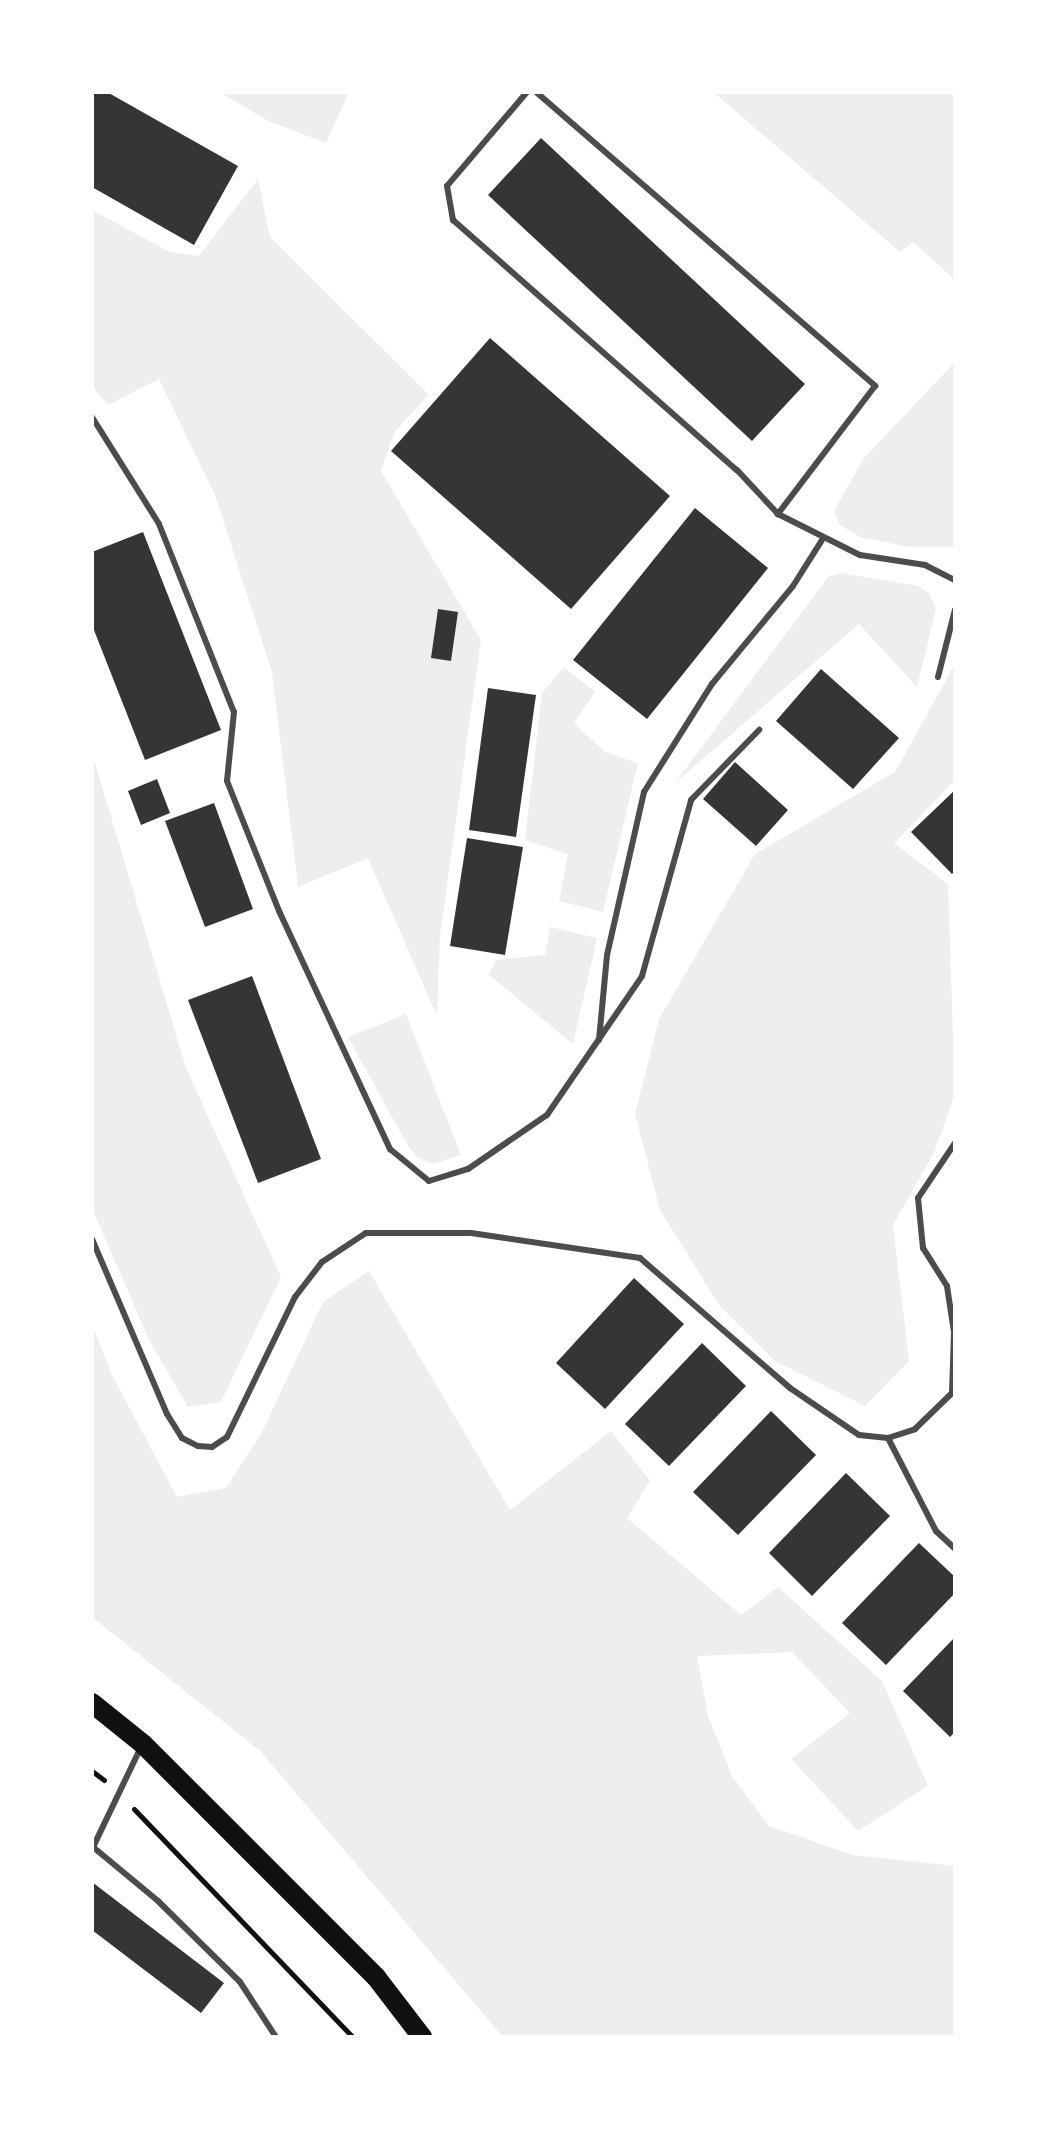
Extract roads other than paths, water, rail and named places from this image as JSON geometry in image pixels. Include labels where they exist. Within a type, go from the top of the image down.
[{"type":"main road","points":[[92,1703],[143,1744],[376,1977],[422,2037]]},
{"type":"lane","points":[[527,92],[447,186],[453,220],[737,470],[778,514],[822,540],[860,555],[925,565],[955,580]]},
{"type":"lane","points":[[536,92],[875,386],[778,514]]},
{"type":"lane","points":[[92,417],[165,539],[234,712],[227,781],[279,911],[390,1149],[429,1181],[454,1177],[547,1115],[642,976],[691,800],[759,730]]},
{"type":"lane","points":[[599,1043],[607,955],[644,792],[712,684],[793,586],[822,540]]},
{"type":"lane","points":[[938,677],[955,610]]},
{"type":"lane","points":[[92,1239],[167,1414],[182,1438],[198,1446],[212,1447],[227,1437],[295,1297],[322,1262],[366,1233],[471,1233],[640,1258],[790,1388],[859,1435],[888,1438],[915,1429],[952,1393],[954,1332],[947,1286],[923,1248],[918,1198],[955,1143]]},
{"type":"lane","points":[[947,1286],[955,1280]]},
{"type":"lane","points":[[888,1438],[936,1531],[955,1549]]},
{"type":"lane","points":[[143,1744],[93,1847],[158,1901],[240,1982],[276,2037]]}]
